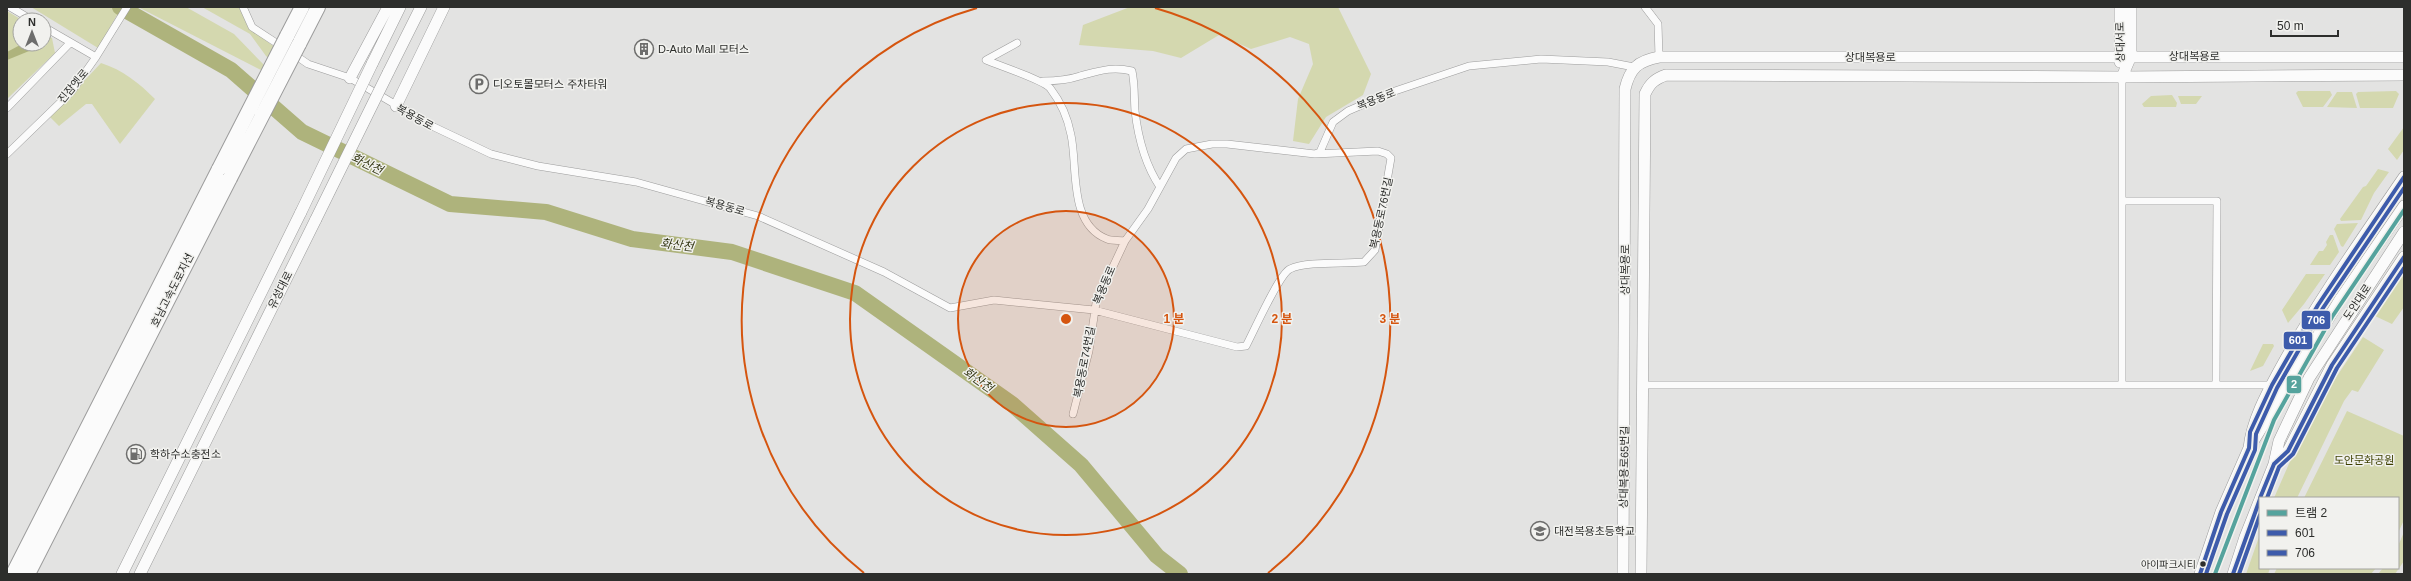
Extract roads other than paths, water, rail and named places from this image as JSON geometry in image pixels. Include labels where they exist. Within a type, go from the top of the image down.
[{"type":"highway","name":"호남고속도로지선","points":[[293,40],[302,7]]},
{"type":"highway","name":"호남고속도로지선","points":[[13,574],[293,40],[318,7]]},
{"type":"highway","name":"호남고속도로지선","points":[[28,574],[224,173]]},
{"type":"street","name":"진잠옛로","points":[[7,154],[72,91],[102,48],[127,7]]},
{"type":"street","name":"복용동로","points":[[243,7],[252,27],[308,64],[350,78],[434,127],[491,154],[538,166],[636,182],[758,216],[884,272],[950,308],[994,300],[1094,310],[1125,241],[1148,209],[1176,158],[1186,149],[1197,145],[1227,144],[1315,154],[1320,152],[1333,122],[1348,112],[1392,92],[1469,66],[1541,59],[1608,62],[1634,67]]},
{"type":"street","points":[[350,78],[388,7]]},
{"type":"street","name":"유성대로","points":[[122,574],[301,212],[400,7]]},
{"type":"street","name":"유성대로","points":[[140,574],[421,7]]},
{"type":"street","points":[[396,106],[444,7]]},
{"type":"street","points":[[1645,7],[1658,24],[1659,57]]},
{"type":"street","name":"상대서로","points":[[2120,7],[2119,56],[2122,77]]},
{"type":"street","name":"상대서로","points":[[2131,7],[2131,56]]},
{"type":"street","points":[[52,32],[96,57]]},
{"type":"street","points":[[7,108],[70,43]]},
{"type":"street","points":[[1017,43],[986,60],[1010,71],[1043,81],[1080,77],[1098,70],[1118,68],[1132,71],[1138,127],[1147,160],[1160,187]]},
{"type":"street","points":[[2122,385],[2122,77],[2131,56]]},
{"type":"street","name":"상대복용로","points":[[1625,360],[1625,89],[1628,76],[1634,67],[1645,60],[1659,57],[2404,57]]},
{"type":"street","name":"상대복용로","points":[[1643,360],[1645,94],[1649,84],[1657,78],[1666,75],[2122,77],[2404,75]]},
{"type":"street","points":[[1043,81],[1063,110],[1071,134],[1079,204],[1088,222],[1096,234],[1108,240],[1125,241]]},
{"type":"street","name":"복용동로76번길","points":[[1094,310],[1192,334],[1219,343],[1237,347],[1246,346],[1280,278],[1290,269],[1315,264],[1364,262],[1375,250],[1391,158],[1387,154],[1378,151],[1315,154]]},
{"type":"street","points":[[2249,448],[2250,432],[2272,385],[2318,305],[2404,177]]},
{"type":"street","points":[[2122,201],[2217,201],[2216,385]]},
{"type":"street","name":"도안대로","points":[[2200,574],[2221,512],[2249,448],[2278,404],[2341,298],[2404,206]]},
{"type":"street","name":"도안대로","points":[[2261,497],[2274,464],[2279,441],[2308,378],[2404,232]]},
{"type":"street","points":[[2274,464],[2288,450],[2332,365],[2404,257]]},
{"type":"street","name":"복용동로74번길","points":[[1073,414],[1088,351],[1094,310]]},
{"type":"street","name":"상대복용로65번길","points":[[1623,574],[1625,360]]},
{"type":"street","name":"상대복용로65번길","points":[[1641,574],[1643,360]]},
{"type":"street","points":[[1643,385],[2272,385]]},
{"type":"street","name":"도안대로","points":[[2233,574],[2245,537],[2259,502]]},
{"type":"waterway","name":"화산천","points":[[120,7],[231,70],[302,132],[450,204],[546,212],[632,239],[732,252],[855,293],[1012,404],[1081,465],[1157,556],[1180,574]]},
{"type":"tram line","name":"2","points":[[2215,574],[2274,420],[2332,317],[2404,210]]},
{"type":"place","name":"D-Auto Mall 모터스","points":[[644,49]]},
{"type":"place","name":"디오토몰모터스 주차타워","points":[[479,84]]},
{"type":"place","name":"학하수소충전소","points":[[136,454]]},
{"type":"place","name":"대전복용초등학교","points":[[1540,531]]},
{"type":"place","name":"아이파크시티","points":[[2203,564]]},
{"type":"park label","name":"도안문화공원","points":[[2364,460]]}]
